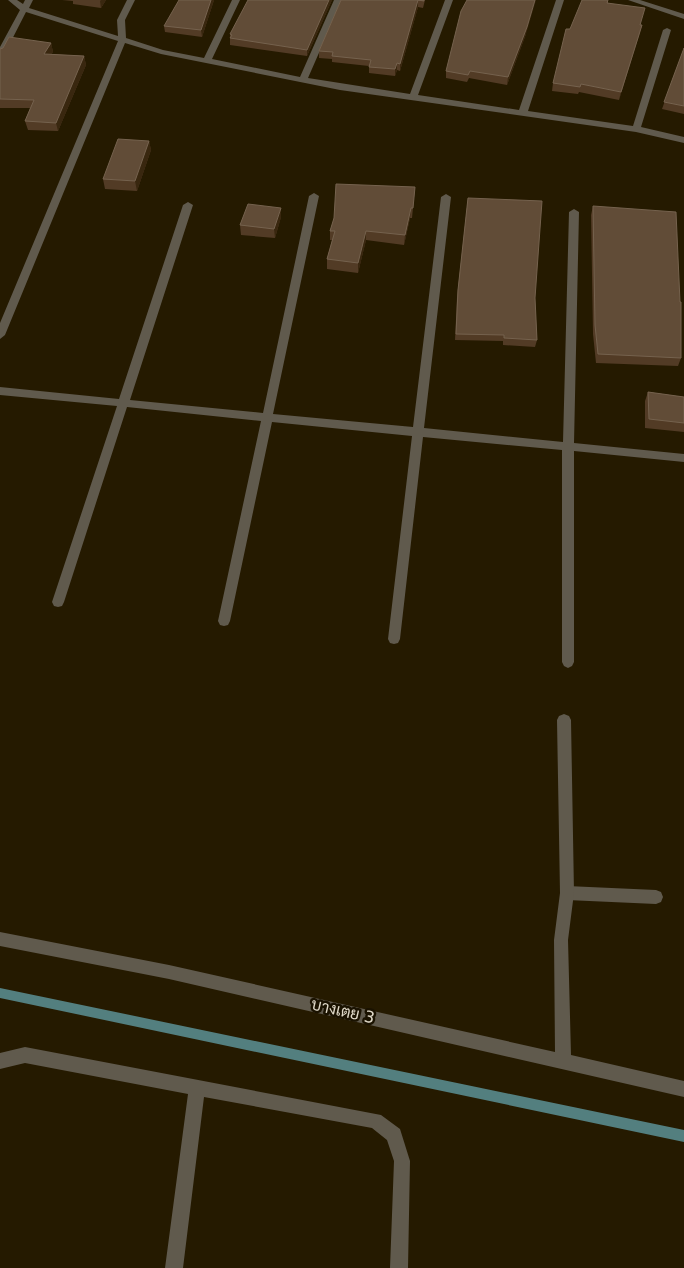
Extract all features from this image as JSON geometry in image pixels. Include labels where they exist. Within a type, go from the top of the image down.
[{"type":"street","points":[[12,0],[24,9],[161,52],[303,80],[636,129],[684,140]]},
{"type":"street","points":[[0,56],[29,0]]},
{"type":"street","points":[[0,335],[122,40],[121,20],[131,0]]},
{"type":"street","points":[[207,61],[236,0]]},
{"type":"street","points":[[303,80],[338,0]]},
{"type":"street","points":[[413,97],[449,0]]},
{"type":"street","points":[[524,112],[560,0]]},
{"type":"street","points":[[632,0],[684,17]]},
{"type":"street","points":[[636,129],[667,30]]},
{"type":"street","points":[[224,621],[314,196]]},
{"type":"street","points":[[394,638],[420,432],[446,197]]},
{"type":"street","points":[[58,602],[188,205]]},
{"type":"street","points":[[568,662],[568,446],[574,212]]},
{"type":"street","points":[[0,391],[684,458]]},
{"type":"street","points":[[563,1060],[561,940],[567,893],[564,720]]},
{"type":"street","points":[[567,893],[656,897]]},
{"type":"street","name":"บางเตย 3","points":[[0,939],[169,972],[684,1088]]},
{"type":"street","points":[[0,1061],[25,1055],[375,1121],[394,1135],[402,1161],[399,1268]]},
{"type":"street","points":[[174,1268],[197,1086]]},
{"type":"building","points":[[179,0],[211,0],[201,30],[164,26]]},
{"type":"building","points":[[248,0],[329,0],[307,50],[230,38],[232,35],[230,34]]},
{"type":"building","points":[[341,0],[418,0],[400,64],[397,63],[395,69],[369,67],[371,60],[332,56],[333,52],[319,51]]},
{"type":"building","points":[[467,0],[535,0],[508,77],[470,71],[468,75],[446,71],[461,11]]},
{"type":"building","points":[[582,0],[608,0],[607,3],[645,8],[640,25],[642,25],[621,92],[581,84],[580,87],[553,83],[566,29],[570,29]]},
{"type":"building","points":[[9,37],[51,43],[44,54],[84,56],[56,123],[25,121],[34,100],[0,99],[0,49],[3,48]]},
{"type":"building","points":[[684,48],[684,106],[664,102]]},
{"type":"building","points":[[118,139],[149,141],[135,181],[103,179]]},
{"type":"building","points":[[336,184],[415,187],[413,208],[411,208],[405,235],[366,231],[358,263],[327,259],[335,231],[330,231],[334,218]]},
{"type":"building","points":[[468,198],[542,201],[535,298],[537,340],[504,338],[504,335],[456,334],[458,290]]},
{"type":"building","points":[[248,204],[281,208],[274,229],[240,225]]},
{"type":"building","points":[[593,206],[676,212],[681,302],[681,358],[598,354],[595,325]]},
{"type":"building","points":[[648,392],[684,397],[684,423],[649,419]]},
{"type":"waterway","points":[[0,993],[684,1136]]}]
